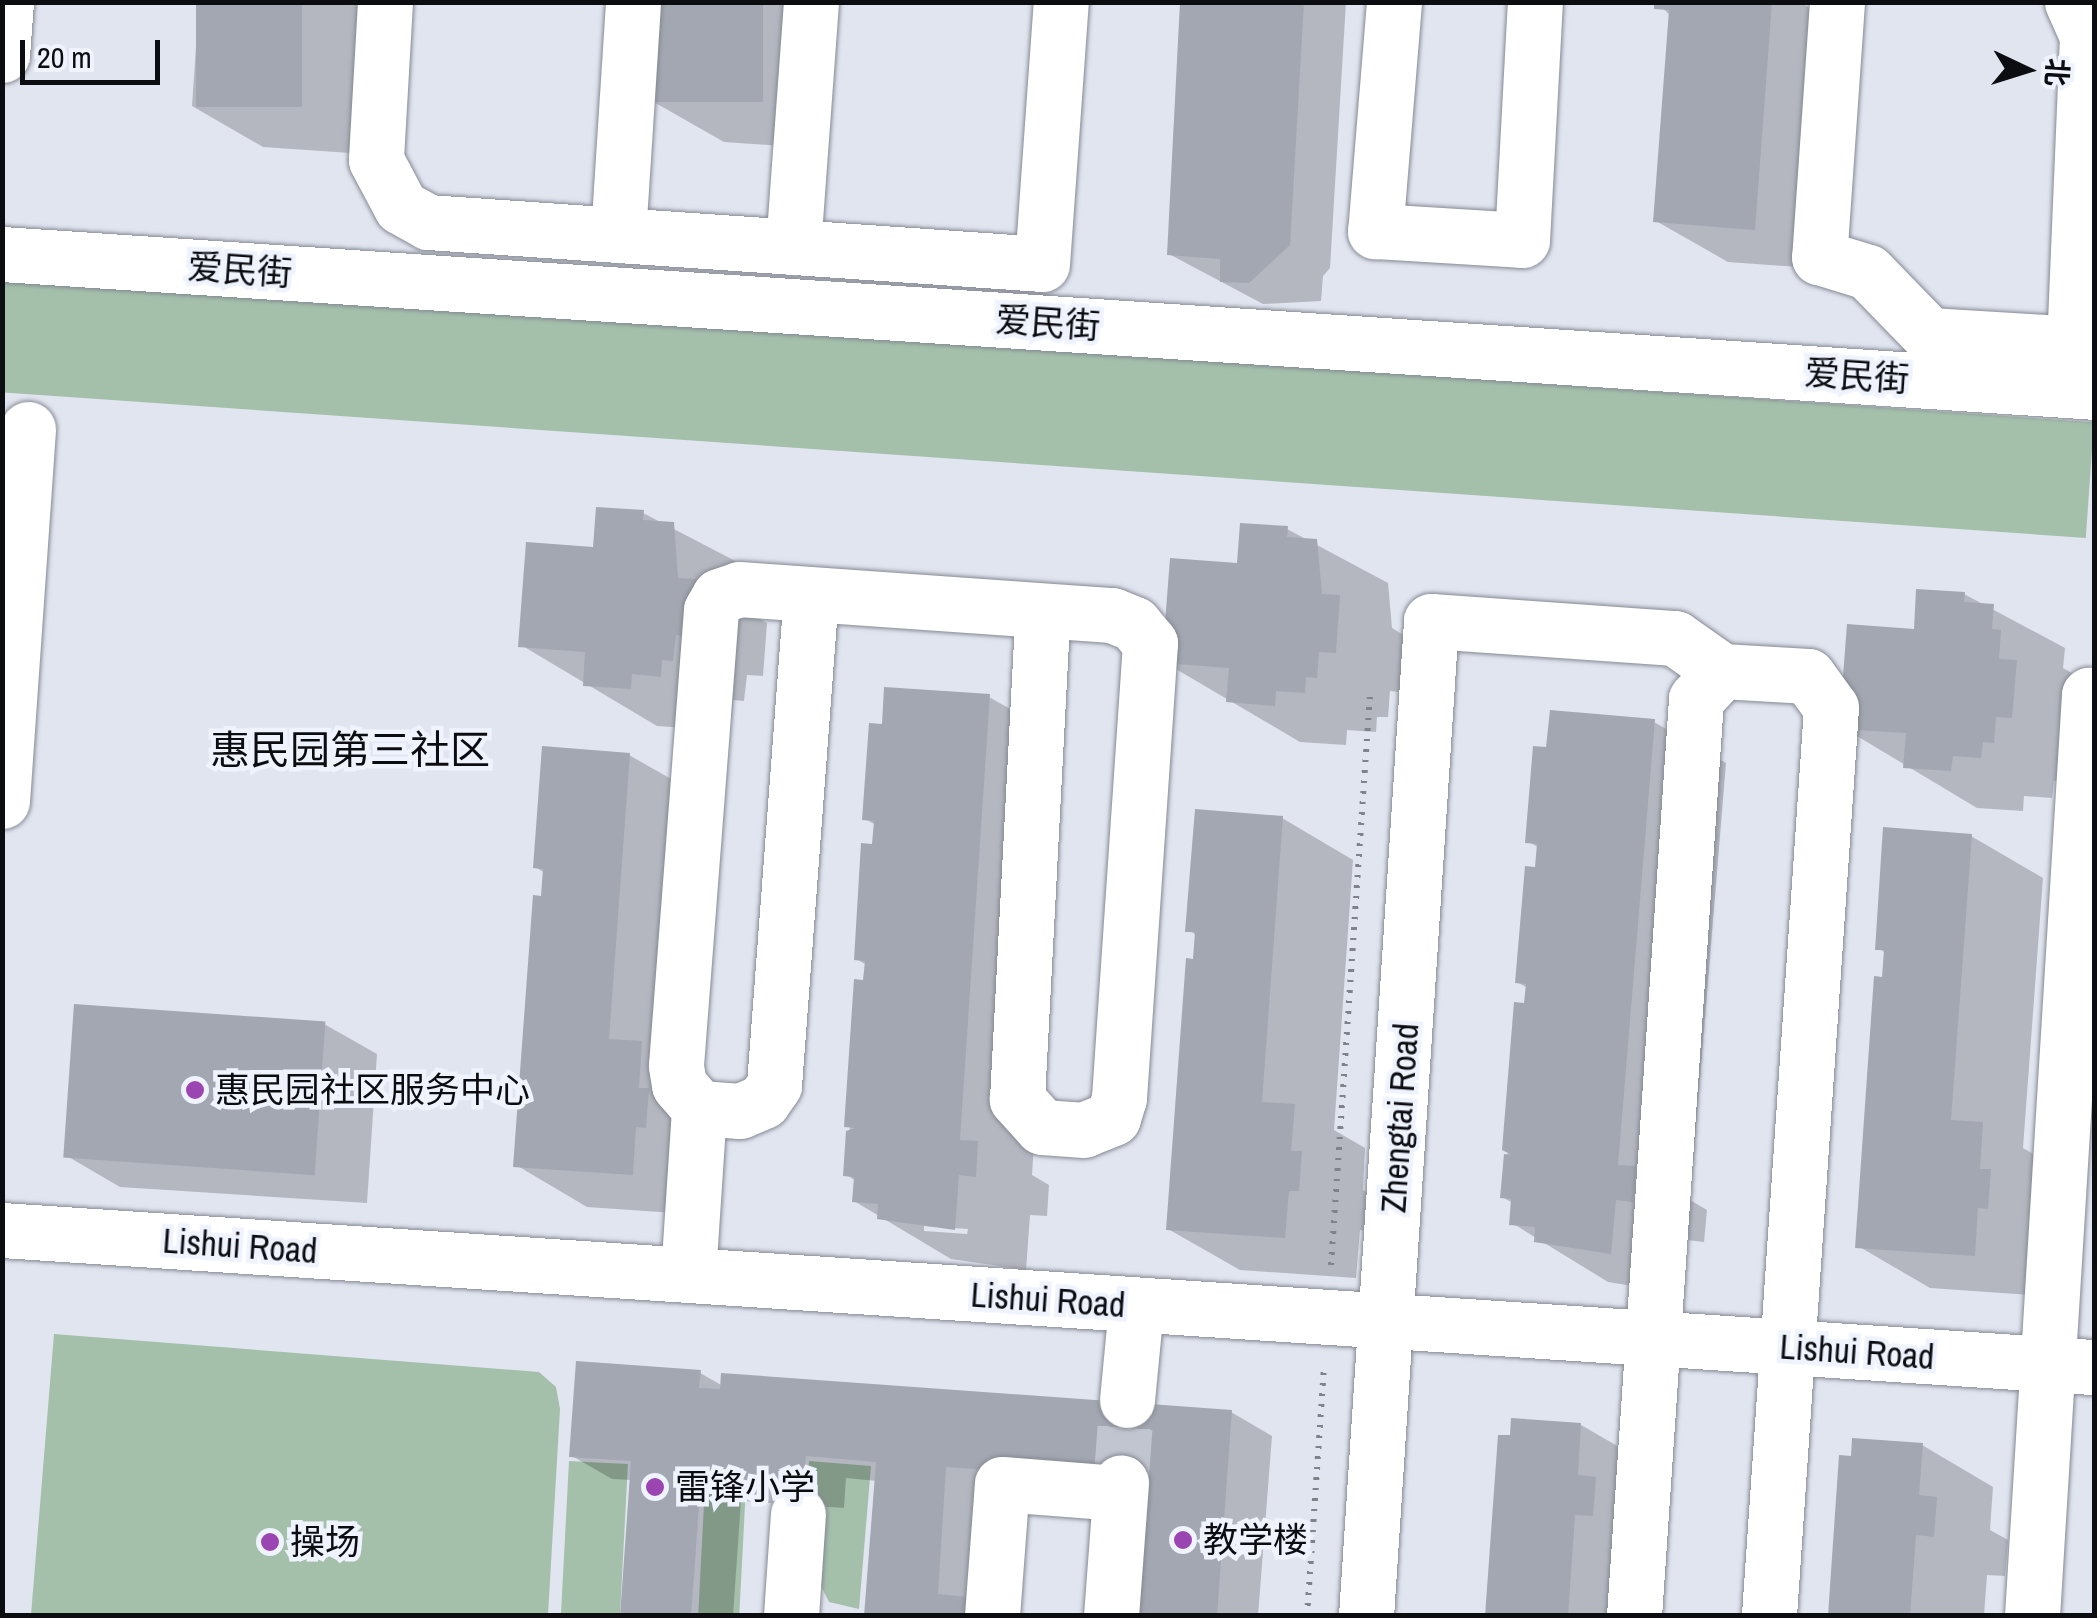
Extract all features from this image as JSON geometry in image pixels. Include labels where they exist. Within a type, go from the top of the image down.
[{"type":"street","points":[[2,55],[6,2]]},
{"type":"street","points":[[385,2],[376,160],[401,207],[428,222],[1042,264],[1061,2]]},
{"type":"street","points":[[618,234],[632,2]]},
{"type":"street","points":[[793,247],[811,2]]},
{"type":"street","points":[[1394,2],[1375,231],[1522,240],[1536,2]]},
{"type":"street","points":[[1837,2],[1819,256],[1868,272],[1929,335],[2088,360],[2087,36],[2072,2]]},
{"type":"street","points":[[714,301],[718,242]]},
{"type":"street","name":"爱民街","points":[[2,254],[714,301],[2088,360]]},
{"type":"street","points":[[2,800],[28,429]]},
{"type":"street","points":[[688,1275],[699,1108],[679,1085],[676,1065],[710,610],[719,596],[740,589],[811,597],[1112,615],[1134,624],[1150,644],[1120,1098],[1112,1118],[1084,1130],[1042,1127],[1016,1100],[1043,611]]},
{"type":"street","points":[[699,1108],[740,1111],[763,1101],[774,1086],[811,597]]},
{"type":"street","name":"Zhengtai Road","points":[[1366,1616],[1431,621],[1676,638],[1722,671]]},
{"type":"street","points":[[1634,1616],[1696,699],[1722,671],[1808,676],[1831,708],[1769,1616]]},
{"type":"street","points":[[2032,1616],[2071,1366],[2089,695],[2094,696]]},
{"type":"street","name":"Lishui Road","points":[[2,1230],[2071,1366]]},
{"type":"street","points":[[1127,1400],[1136,1306]]},
{"type":"street","points":[[992,1616],[1002,1484],[1120,1487],[1112,1616]]},
{"type":"street","points":[[791,1616],[798,1514]]},
{"type":"path","points":[[1307,1616],[1371,681]]},
{"type":"green space","points":[[2,276],[2094,422],[2086,538],[2,392]]},
{"type":"green space","name":"操场","points":[[54,1334],[539,1372],[556,1387],[560,1409],[548,1615],[31,1615]]},
{"type":"green space","points":[[569,1461],[628,1464],[620,1616],[561,1616]]},
{"type":"green space","points":[[809,1461],[871,1466],[859,1609],[829,1602],[820,1584],[806,1501]]},
{"type":"green space","points":[[705,1485],[746,1487],[739,1616],[698,1615]]},
{"type":"building","points":[[196,2],[302,2],[302,107],[196,107]]},
{"type":"building","points":[[656,2],[763,2],[763,102],[656,102]]},
{"type":"building","points":[[1180,2],[1304,2],[1290,245],[1249,283],[1220,282],[1220,259],[1167,255]]},
{"type":"building","points":[[1654,2],[1772,2],[1755,230],[1653,222],[1669,10],[1654,9]]},
{"type":"building","points":[[596,507],[644,510],[643,520],[674,522],[678,578],[696,579],[692,636],[676,635],[673,661],[662,660],[661,677],[632,674],[631,689],[583,686],[585,652],[518,647],[526,542],[593,547]]},
{"type":"building","points":[[1240,523],[1288,526],[1287,537],[1317,539],[1322,594],[1340,595],[1336,653],[1319,652],[1317,678],[1306,677],[1305,693],[1276,691],[1275,706],[1226,702],[1229,668],[1162,663],[1170,558],[1237,563]]},
{"type":"building","points":[[1916,589],[1965,592],[1964,602],[1994,604],[1992,629],[2001,630],[1999,659],[2017,660],[2012,718],[1996,717],[1994,743],[1983,742],[1981,758],[1953,756],[1951,771],[1903,768],[1906,733],[1839,729],[1847,624],[1914,629]]},
{"type":"building","points":[[884,687],[990,694],[960,1140],[978,1141],[976,1177],[959,1175],[955,1230],[877,1219],[878,1204],[852,1202],[854,1177],[843,1176],[846,1131],[855,1128],[844,1127],[854,979],[863,980],[865,961],[854,960],[861,843],[872,844],[874,821],[862,820],[869,723],[882,724]]},
{"type":"building","points":[[1550,710],[1655,719],[1618,1165],[1636,1166],[1633,1202],[1616,1200],[1611,1254],[1534,1242],[1535,1227],[1509,1225],[1511,1199],[1500,1198],[1504,1154],[1512,1155],[1502,1150],[1514,1002],[1524,1003],[1526,984],[1515,983],[1525,866],[1535,867],[1537,844],[1525,843],[1533,746],[1546,747]]},
{"type":"building","points":[[542,746],[630,753],[609,1039],[642,1041],[639,1088],[649,1088],[646,1128],[636,1127],[633,1175],[513,1167],[533,895],[541,896],[543,869],[533,868]]},
{"type":"building","points":[[1195,809],[1283,816],[1262,1102],[1295,1104],[1291,1151],[1302,1151],[1299,1191],[1289,1191],[1285,1238],[1166,1230],[1186,958],[1193,959],[1195,932],[1185,932]]},
{"type":"building","points":[[1883,827],[1972,834],[1951,1120],[1983,1122],[1980,1169],[1991,1169],[1988,1209],[1978,1208],[1975,1256],[1855,1248],[1874,976],[1882,977],[1884,950],[1875,950]]},
{"type":"building","name":"惠民园社区服务中心","points":[[74,1004],[325,1022],[315,1175],[63,1158]]},
{"type":"building","name":"教学楼","points":[[576,1361],[701,1370],[699,1388],[720,1389],[721,1373],[1232,1410],[1217,1616],[1138,1616],[1148,1481],[946,1467],[938,1594],[967,1597],[965,1616],[864,1616],[876,1462],[806,1456],[804,1487],[701,1479],[691,1616],[620,1616],[631,1461],[569,1457]]},
{"type":"building","points":[[1511,1418],[1581,1423],[1578,1475],[1596,1477],[1593,1516],[1575,1515],[1568,1616],[1485,1616],[1498,1435],[1510,1435]]},
{"type":"building","points":[[1852,1438],[1923,1443],[1919,1495],[1937,1497],[1934,1537],[1916,1535],[1910,1616],[1828,1616],[1839,1455],[1851,1456]]},
{"type":"tunnel","points":[[1121,1482],[1127,1400]]},
{"type":"place","name":"惠民园社区服务中心","points":[[195,1090]]},
{"type":"place","name":"雷锋小学","points":[[655,1487]]},
{"type":"place","name":"教学楼","points":[[1183,1540]]},
{"type":"place","name":"操场","points":[[270,1542]]},
{"type":"district","name":"惠民园第三社区","points":[[350,750]]}]
